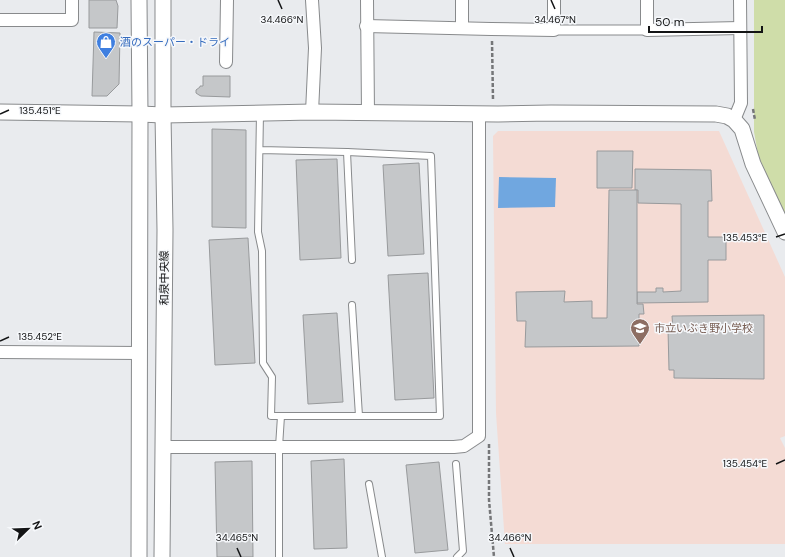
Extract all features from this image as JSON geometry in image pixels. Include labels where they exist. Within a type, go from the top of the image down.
[{"type":"street","points":[[0,20],[72,20],[72,0]]},
{"type":"street","points":[[139,0],[139,557]]},
{"type":"street","name":"和泉中央線","points":[[162,557],[165,230],[163,0]]},
{"type":"street","points":[[226,0],[226,62]]},
{"type":"street","points":[[312,0],[316,48],[312,112]]},
{"type":"street","points":[[367,0],[366,26],[368,113]]},
{"type":"street","points":[[462,0],[462,28]]},
{"type":"street","points":[[554,0],[554,30]]},
{"type":"street","points":[[647,0],[647,30]]},
{"type":"street","points":[[734,120],[741,103],[740,0]]},
{"type":"street","points":[[366,26],[554,30],[740,28]]},
{"type":"street","points":[[0,112],[163,115],[312,112],[716,114],[727,116],[734,120],[742,129],[753,164],[785,232]]},
{"type":"street","points":[[163,447],[454,447],[464,446],[479,436],[479,114]]},
{"type":"street","points":[[0,352],[140,353]]},
{"type":"lane","points":[[260,113],[258,232],[262,251],[263,363],[272,377],[271,416],[440,416],[431,156],[260,150]]},
{"type":"lane","points":[[347,152],[352,260]]},
{"type":"lane","points":[[352,305],[359,416]]},
{"type":"lane","points":[[279,557],[279,447],[281,416]]},
{"type":"lane","points":[[456,464],[463,551],[457,557]]},
{"type":"lane","points":[[369,484],[382,557]]},
{"type":"path","points":[[492,29],[493,104]]},
{"type":"shaded area","name":"市立いぶき野小学校","points":[[498,131],[719,131],[785,277],[785,436],[780,438],[785,448],[785,544],[505,544],[496,413],[493,136]]},
{"type":"green space","points":[[754,0],[785,0],[785,219],[760,165],[754,132]]},
{"type":"water","points":[[499,177],[556,178],[555,207],[498,208]]},
{"type":"building","points":[[89,0],[116,0],[118,6],[117,28],[89,28]]},
{"type":"building","name":"酒のスーパー・ドライ","points":[[94,32],[120,33],[119,84],[107,96],[92,96]]},
{"type":"building","points":[[203,76],[230,76],[230,97],[201,96],[196,93],[196,90],[200,86],[203,86]]},
{"type":"building","points":[[212,129],[246,130],[246,228],[212,227]]},
{"type":"building","points":[[597,151],[633,151],[632,188],[597,188]]},
{"type":"building","points":[[337,159],[341,258],[300,260],[296,160]]},
{"type":"building","points":[[419,163],[424,254],[388,256],[383,165]]},
{"type":"building","points":[[635,169],[711,170],[712,201],[708,201],[708,237],[726,237],[726,260],[708,260],[708,302],[637,303],[637,292],[656,292],[656,288],[663,288],[663,292],[681,291],[681,204],[638,203],[638,190],[635,190]]},
{"type":"building","points":[[609,190],[637,190],[637,304],[643,304],[644,314],[639,314],[639,346],[525,347],[526,321],[517,321],[516,292],[565,291],[564,302],[592,301],[592,318],[607,318]]},
{"type":"building","points":[[248,238],[255,363],[215,365],[209,240]]},
{"type":"building","points":[[428,273],[434,398],[395,400],[388,275]]},
{"type":"building","points":[[337,313],[343,402],[308,404],[303,315]]},
{"type":"building","points":[[764,315],[764,379],[674,378],[674,370],[669,370],[668,329],[673,329],[672,316]]},
{"type":"building","points":[[344,459],[347,548],[314,549],[311,461]]},
{"type":"building","points":[[252,461],[253,557],[217,557],[215,462]]},
{"type":"building","points":[[439,462],[448,550],[415,553],[406,465]]},
{"type":"place","name":"酒のスーパー・ドライ","points":[[106,59]]},
{"type":"place","name":"市立いぶき野小学校","points":[[640,345]]}]
